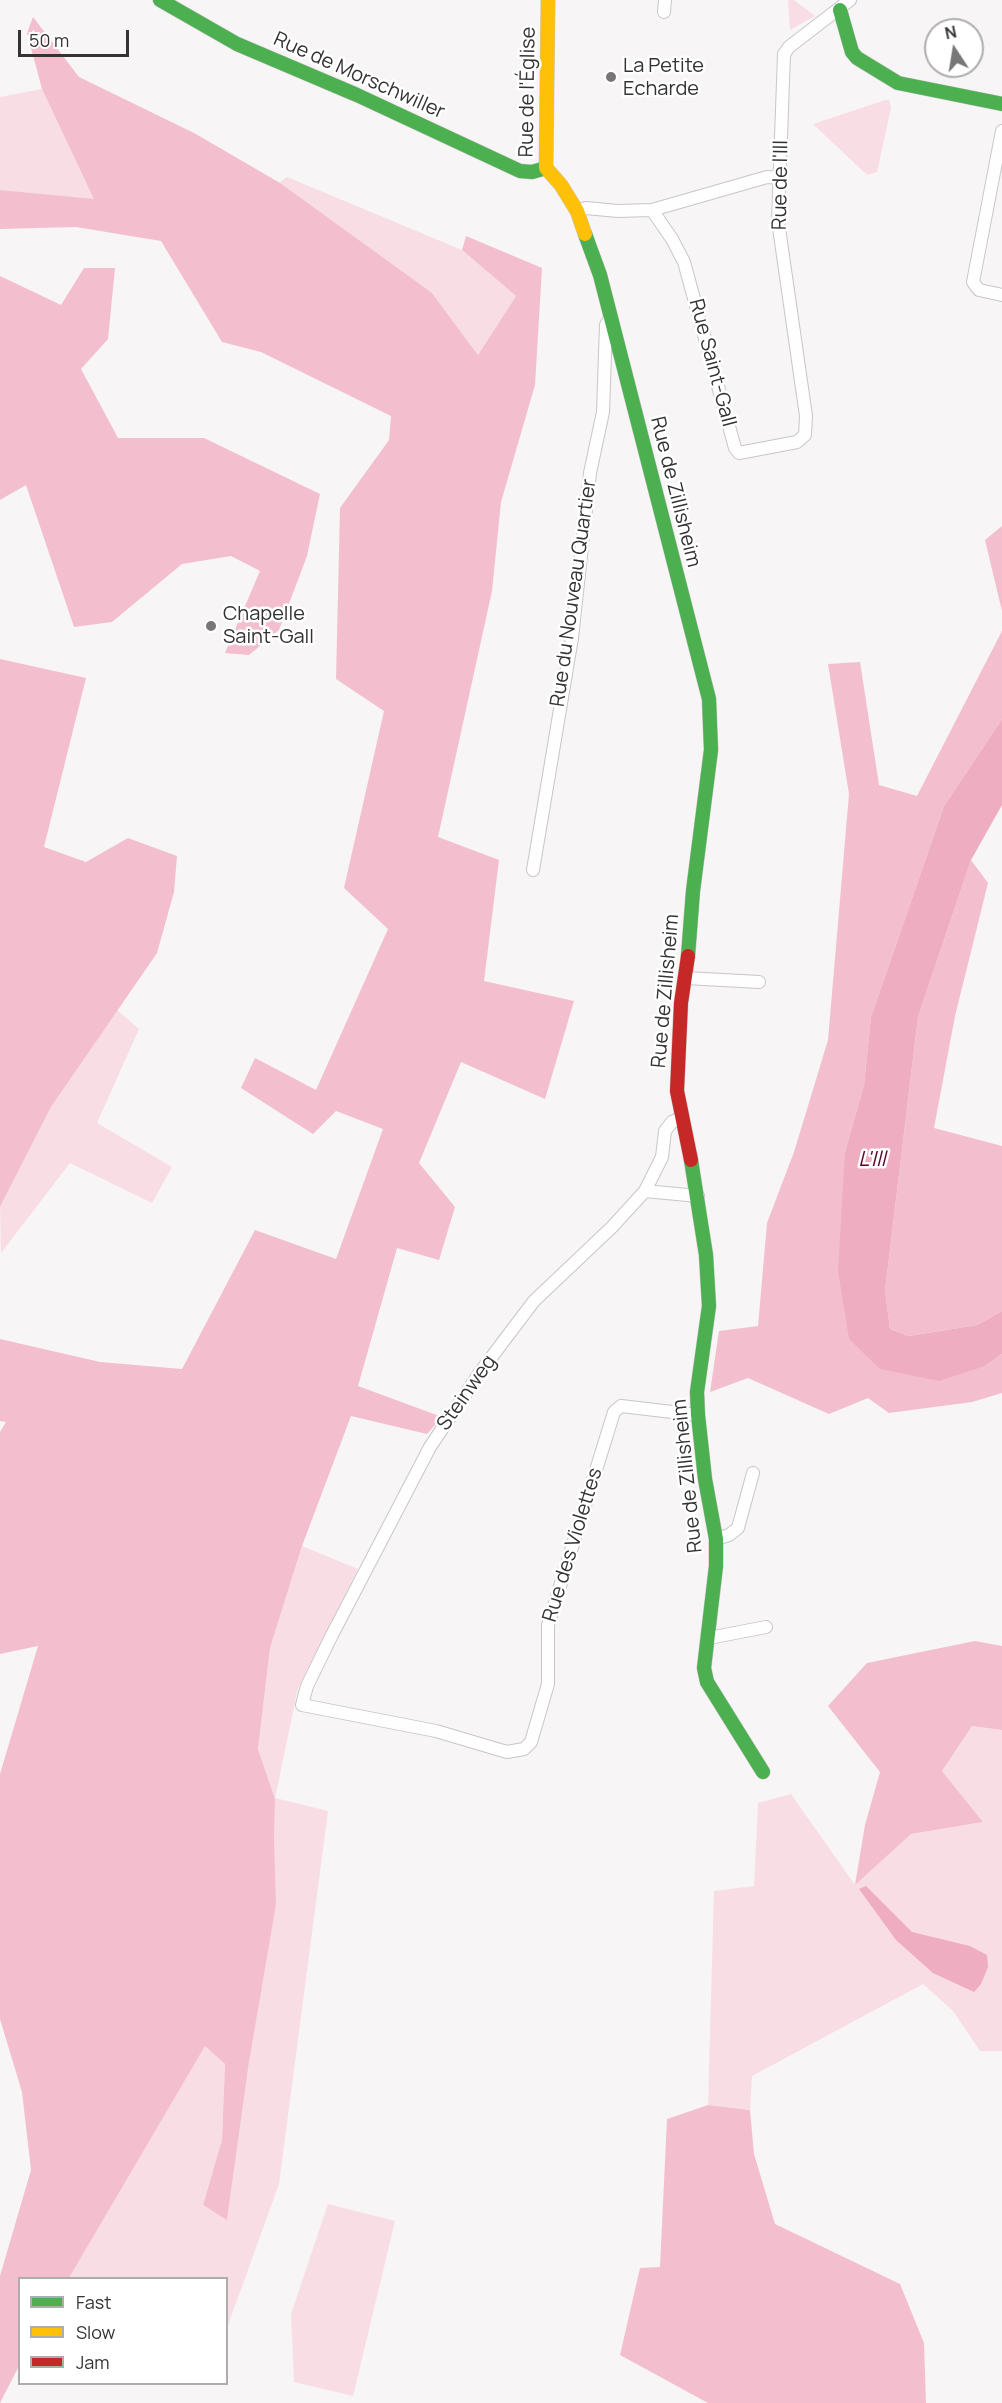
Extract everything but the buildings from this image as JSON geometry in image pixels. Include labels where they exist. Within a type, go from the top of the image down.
[{"type":"street","name":"Rue de Morschwiller","points":[[160,0],[237,44],[357,95],[520,171],[532,172],[546,168]]},
{"type":"street","name":"Rue de l'Église","points":[[549,0],[546,168],[561,185],[577,211]]},
{"type":"street","points":[[845,5],[852,52],[857,58],[898,83],[1002,104]]},
{"type":"street","name":"Rue de l'Ill","points":[[805,435],[806,416],[778,221],[784,54],[789,47],[845,5]]},
{"type":"street","points":[[1002,131],[973,282],[979,290],[1002,295]]},
{"type":"street","points":[[577,211],[586,208],[618,211],[652,210],[767,177],[781,178]]},
{"type":"street","name":"Rue Saint-Gall","points":[[652,210],[672,239],[684,262],[735,448],[739,453],[797,442],[805,435]]},
{"type":"street","name":"Rue de Zillisheim","points":[[577,211],[600,275],[709,699],[711,750],[693,891],[686,978],[681,1003],[677,1091],[698,1196],[706,1255],[709,1306],[698,1392],[698,1415],[705,1479],[716,1539],[716,1566],[704,1668],[707,1682],[763,1772]]},
{"type":"street","name":"Rue du Nouveau Quartier","points":[[533,870],[572,638],[590,473],[603,412],[606,325],[611,317]]},
{"type":"street","points":[[686,978],[759,982]]},
{"type":"street","name":"Steinweg","points":[[302,1705],[307,1686],[332,1635],[436,1437],[481,1371],[534,1301],[612,1227],[645,1191],[662,1157],[665,1131],[672,1122],[681,1118]]},
{"type":"street","points":[[645,1191],[698,1196]]},
{"type":"street","name":"Rue des Violettes","points":[[302,1705],[436,1731],[507,1752],[524,1749],[531,1742],[548,1684],[548,1625],[614,1412],[621,1406],[698,1415]]},
{"type":"street","points":[[716,1539],[729,1535],[738,1528],[753,1473]]},
{"type":"street","points":[[709,1638],[766,1627]]},
{"type":"shaded area","points":[[788,0],[794,0],[815,16],[790,30]]},
{"type":"shaded area","points":[[33,17],[79,77],[194,133],[280,183],[432,293],[478,355],[516,296],[462,250],[466,236],[542,268],[535,385],[501,502],[492,591],[438,837],[499,860],[484,981],[574,1001],[545,1099],[461,1062],[419,1163],[455,1207],[439,1260],[397,1248],[358,1386],[442,1417],[427,1434],[351,1416],[302,1546],[270,1648],[258,1749],[275,1799],[276,1904],[249,2062],[227,2220],[203,2205],[222,2140],[225,2064],[205,2046],[70,2277],[18,2277],[18,2368],[0,2403],[0,2276],[31,2170],[22,2092],[0,2019],[0,1774],[38,1646],[0,1654],[0,1432],[6,1422],[0,1421],[0,1339],[100,1362],[182,1369],[255,1230],[336,1259],[383,1129],[336,1111],[313,1134],[241,1088],[255,1058],[316,1090],[388,929],[344,888],[384,711],[336,679],[340,508],[389,440],[391,416],[261,352],[222,342],[161,241],[76,227],[0,229],[0,190],[94,199],[42,89],[27,33]]},
{"type":"shaded area","points":[[42,89],[80,168],[194,133],[279,183],[287,177],[462,250],[516,296],[478,355],[432,293],[125,209],[0,190],[0,97]]},
{"type":"shaded area","points":[[889,100],[891,108],[877,172],[867,175],[813,124]]},
{"type":"shaded area","points":[[84,268],[115,268],[108,339],[81,369],[118,438],[204,438],[320,494],[307,556],[279,630],[249,655],[225,653],[260,571],[231,556],[182,564],[112,622],[74,627],[26,485],[0,500],[0,276],[61,305]]},
{"type":"shaded area","points":[[1002,526],[1002,611],[985,540]]},
{"type":"shaded area","points":[[1002,631],[1002,719],[944,806],[871,1017],[864,1085],[845,1152],[849,1339],[985,1366],[1002,1354],[1002,1393],[972,1402],[889,1413],[868,1398],[829,1414],[748,1378],[710,1392],[719,1331],[758,1326],[767,1223],[794,1152],[828,1040],[849,794],[828,664],[860,662],[879,785],[917,796]]},
{"type":"shaded area","points":[[0,659],[86,678],[44,847],[86,862],[128,838],[177,856],[174,892],[157,953],[51,1107],[0,1207]]},
{"type":"shaded area","points":[[971,860],[988,883],[955,1016],[934,1128],[1002,1146],[1002,1311],[977,1325],[909,1336],[890,1329],[885,1291],[918,1017]]},
{"type":"shaded area","points":[[117,1010],[139,1029],[97,1123],[172,1167],[152,1203],[70,1163],[1,1253],[0,1207],[51,1107]]},
{"type":"shaded area","points":[[302,1546],[358,1569],[298,1688],[275,1798],[328,1811],[279,2184],[228,2325],[228,2277],[70,2277],[205,2045],[225,2064],[222,2141],[203,2205],[227,2219],[249,2062],[274,1842],[275,1799],[258,1749],[270,1648]]},
{"type":"shaded area","points":[[975,1641],[1002,1646],[1002,1730],[972,1726],[942,1771],[983,1822],[911,1834],[855,1885],[865,1825],[880,1772],[828,1706],[867,1663]]},
{"type":"shaded area","points":[[972,1726],[1002,1730],[1002,2051],[980,2051],[953,2011],[923,1984],[752,2076],[750,2110],[708,2105],[714,1891],[754,1886],[758,1803],[791,1794],[855,1885],[910,1834],[983,1822],[942,1771]]},
{"type":"shaded area","points":[[708,2105],[750,2110],[754,2154],[775,2224],[900,2284],[924,2343],[926,2403],[708,2403],[620,2355],[640,2268],[660,2267],[667,2119]]},
{"type":"shaded area","points":[[328,2204],[395,2221],[353,2396],[294,2382],[291,2314]]},
{"type":"water","name":"L'Ill","points":[[1002,719],[1002,805],[971,860],[918,1017],[885,1291],[890,1329],[909,1336],[977,1325],[1002,1311],[1002,1354],[985,1366],[939,1381],[880,1369],[849,1339],[838,1271],[845,1152],[864,1085],[871,1017],[944,806]]},
{"type":"water","points":[[866,1886],[912,1932],[970,1946],[987,1955],[988,1967],[981,1984],[974,1992],[933,1973],[896,1940],[859,1889]]},
{"type":"traffic: fast","points":[[160,0],[237,44],[357,95],[520,171],[532,172],[546,168]]},
{"type":"traffic: fast","points":[[840,10],[852,52],[857,58],[898,83],[1002,104]]},
{"type":"traffic: fast","points":[[585,234],[600,275],[709,699],[711,750],[693,891],[688,956]]},
{"type":"traffic: fast","points":[[691,1160],[706,1255],[709,1306],[697,1392],[698,1415],[705,1479],[716,1539],[716,1566],[704,1668],[707,1682],[763,1772]]},
{"type":"traffic: slow","points":[[548,0],[546,168],[561,185],[577,211],[585,234]]},
{"type":"traffic: jam","points":[[688,956],[681,1003],[677,1091],[691,1160]]},
{"type":"place","name":"La Petite Echarde","points":[[611,77]]},
{"type":"place","name":"Chapelle Saint-Gall","points":[[211,626]]}]
